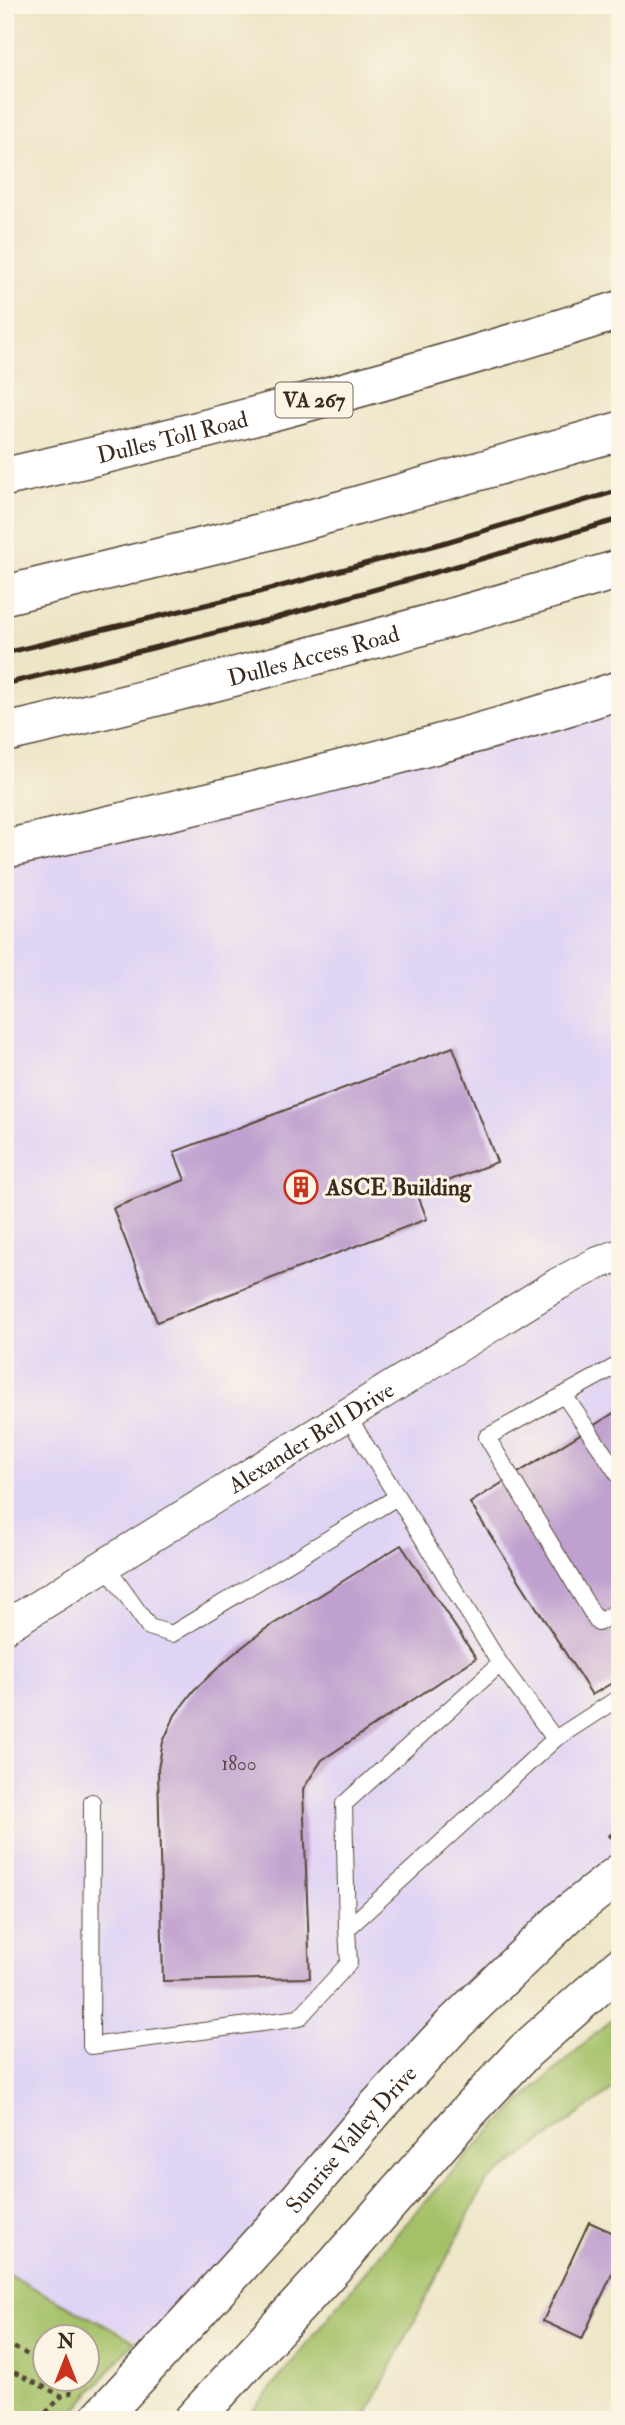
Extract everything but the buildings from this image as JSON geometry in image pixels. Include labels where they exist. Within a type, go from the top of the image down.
[{"type":"main road","name":"Dulles Toll Road","points":[[5,477],[284,409],[498,349],[620,310]]},
{"type":"main road","points":[[5,595],[257,534],[620,431]]},
{"type":"main road","name":"Dulles Access Road","points":[[5,733],[240,677],[620,569]]},
{"type":"main road","points":[[5,849],[369,762],[552,712],[620,690]]},
{"type":"main road","name":"Sunrise Valley Drive","points":[[99,2420],[285,2216],[376,2108],[454,2024],[568,1914],[620,1873]]},
{"type":"main road","points":[[193,2420],[338,2262],[525,2051],[620,1967]]},
{"type":"street","name":"Alexander Bell Drive","points":[[5,1627],[558,1284],[620,1255]]},
{"type":"lane","points":[[620,1364],[487,1437],[598,1623],[620,1609]]},
{"type":"lane","points":[[564,1395],[620,1478]]},
{"type":"lane","points":[[347,1415],[500,1664],[555,1739]]},
{"type":"lane","points":[[105,1565],[149,1627],[172,1634],[397,1497]]},
{"type":"lane","points":[[92,1802],[91,2046],[299,2018],[349,1963],[344,1804],[500,1664]]},
{"type":"lane","points":[[347,1929],[555,1739],[620,1697]]},
{"type":"path","points":[[5,2343],[32,2357]]},
{"type":"path","points":[[5,2368],[62,2396]]},
{"type":"path","points":[[39,2420],[67,2394]]},
{"type":"shaded area","points":[[620,686],[620,1878],[434,2041],[169,2355],[5,2274],[5,849]]},
{"type":"green space","points":[[620,2013],[620,2084],[485,2183],[367,2414],[380,2420],[245,2420],[386,2246],[445,2179],[528,2095]]},
{"type":"green space","points":[[5,2273],[135,2341],[102,2379],[102,2324],[32,2324],[32,2394],[89,2394],[67,2420],[5,2420]]},
{"type":"railway","points":[[5,653],[255,593],[443,543],[620,490]]},
{"type":"railway","points":[[5,684],[272,619],[620,519]]},
{"type":"place","name":"ASCE Building","points":[[301,1187]]}]
